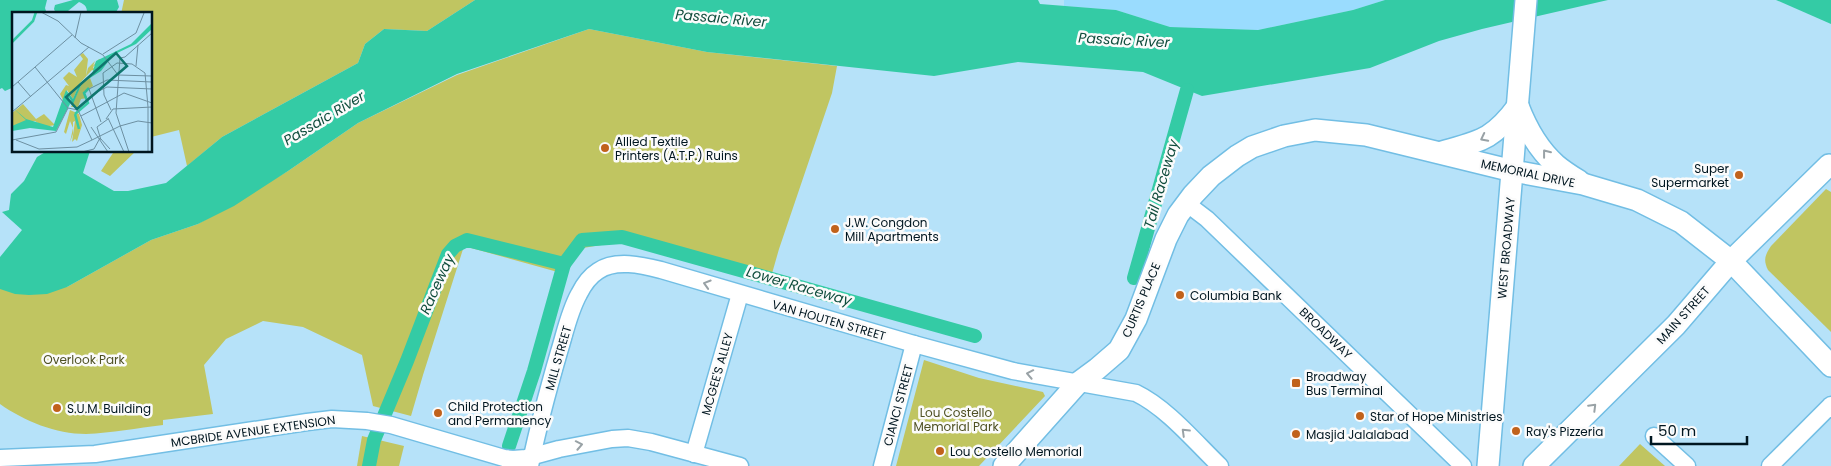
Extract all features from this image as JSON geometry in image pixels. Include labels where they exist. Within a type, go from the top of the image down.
[{"type":"main road","name":"WEST BROADWAY","points":[[1488,466],[1526,0]]},
{"type":"main road","points":[[1440,153],[1484,140],[1506,121],[1518,106],[1525,123],[1546,154],[1557,165],[1583,184]]},
{"type":"main road","name":"MEMORIAL DRIVE","points":[[1186,203],[1211,176],[1236,156],[1266,141],[1298,133],[1323,130],[1366,135],[1512,171],[1583,184],[1637,200],[1681,222],[1731,261],[1831,366]]},
{"type":"main road","name":"MAIN STREET","points":[[1534,466],[1676,324],[1731,261],[1830,165]]},
{"type":"main road","name":"CURTIS PLACE","points":[[1004,466],[1078,383],[1119,350],[1136,319],[1166,239],[1186,203]]},
{"type":"street","name":"BROADWAY","points":[[1186,203],[1207,219],[1324,330],[1463,466]]},
{"type":"street","name":"VAN HOUTEN STREET","points":[[587,282],[599,270],[610,266],[629,264],[661,270],[1013,371],[1136,393],[1147,398],[1161,409],[1220,466]]},
{"type":"street","name":"MILL STREET","points":[[531,461],[540,418],[571,311],[579,293],[587,282]]},
{"type":"street","name":"MCGEE'S ALLEY","points":[[694,454],[740,294]]},
{"type":"street","name":"CIANCI STREET","points":[[882,466],[914,344]]},
{"type":"street","points":[[1770,466],[1831,405]]},
{"type":"street","name":"MCBRIDE AVENUE EXTENSION","points":[[0,458],[95,454],[324,420],[354,419],[391,425],[504,458],[531,461],[559,449],[612,438],[640,440],[740,466]]},
{"type":"street","points":[[1654,436],[1687,466]]},
{"type":"shaded area","points":[[1064,0],[1385,0],[1353,10],[1258,30],[1170,27],[1116,10],[1064,6]]},
{"type":"green space","points":[[124,0],[475,0],[427,31],[384,29],[365,44],[358,63],[222,137],[187,166],[179,130],[152,137],[152,12],[121,12]]},
{"type":"green space","name":"Overlook Park","points":[[589,29],[707,52],[837,66],[832,93],[769,284],[619,242],[583,248],[565,274],[464,246],[411,416],[373,406],[362,355],[303,327],[263,321],[226,339],[204,365],[213,414],[163,420],[163,425],[86,434],[52,429],[19,416],[0,404],[0,288],[67,287],[151,240],[198,224],[288,171],[358,123],[457,75]]},
{"type":"green space","points":[[135,152],[110,176],[101,171],[113,153]]},
{"type":"green space","points":[[1826,189],[1831,192],[1831,332],[1768,270],[1765,260],[1771,246]]},
{"type":"green space","name":"Lou Costello Memorial Park","points":[[924,360],[979,378],[1043,392],[1045,396],[979,466],[896,466]]},
{"type":"green space","points":[[362,436],[404,446],[399,466],[357,466]]},
{"type":"green space","points":[[1640,444],[1665,466],[1619,466]]},
{"type":"water","points":[[0,0],[47,0],[45,8],[46,12],[12,12],[12,88],[5,91],[2,88],[0,89]]},
{"type":"water","points":[[73,0],[117,0],[119,7],[116,12],[87,12],[86,6],[79,2],[68,12],[55,12],[55,5]]},
{"type":"water","name":"Passaic River","points":[[475,0],[1038,0],[1040,4],[1116,10],[1170,27],[1258,30],[1353,10],[1385,0],[1608,0],[1482,29],[1439,41],[1370,68],[1202,96],[1143,72],[1018,62],[934,76],[707,52],[589,29],[457,74],[358,123],[234,206],[198,224],[151,240],[67,287],[47,294],[29,295],[15,294],[0,289],[0,257],[22,230],[2,212],[9,210],[11,194],[24,181],[37,157],[45,152],[90,152],[83,173],[114,191],[128,191],[166,183],[222,137],[358,63],[365,44],[384,29],[427,31]]},
{"type":"water","points":[[1776,0],[1831,0],[1831,24]]},
{"type":"waterway","name":"Tail Raceway","points":[[1134,278],[1187,90]]},
{"type":"waterway","name":"Raceway","points":[[369,466],[374,440],[448,254],[455,246],[467,240],[564,264],[582,240],[622,237],[975,336]]},
{"type":"waterway","points":[[509,446],[534,371],[564,264]]},
{"type":"place","name":"Allied Textile Printers (A.T.P.) Ruins","points":[[605,148]]},
{"type":"place","name":"Super Supermarket","points":[[1739,175]]},
{"type":"place","name":"J.W. Congdon Mill Apartments","points":[[835,229]]},
{"type":"place","name":"Columbia Bank","points":[[1180,295]]},
{"type":"place","name":"Broadway Bus Terminal","points":[[1296,383]]},
{"type":"place","name":"S.U.M. Building","points":[[57,408]]},
{"type":"place","name":"Child Protection and Permanency","points":[[438,413]]},
{"type":"place","name":"Star of Hope Ministries","points":[[1360,416]]},
{"type":"place","name":"Ray's Pizzeria","points":[[1516,431]]},
{"type":"place","name":"Masjid Jalalabad","points":[[1296,434]]},
{"type":"place","name":"Lou Costello Memorial","points":[[940,451]]},
{"type":"water label","name":"Lower Raceway","points":[[799,286]]}]
